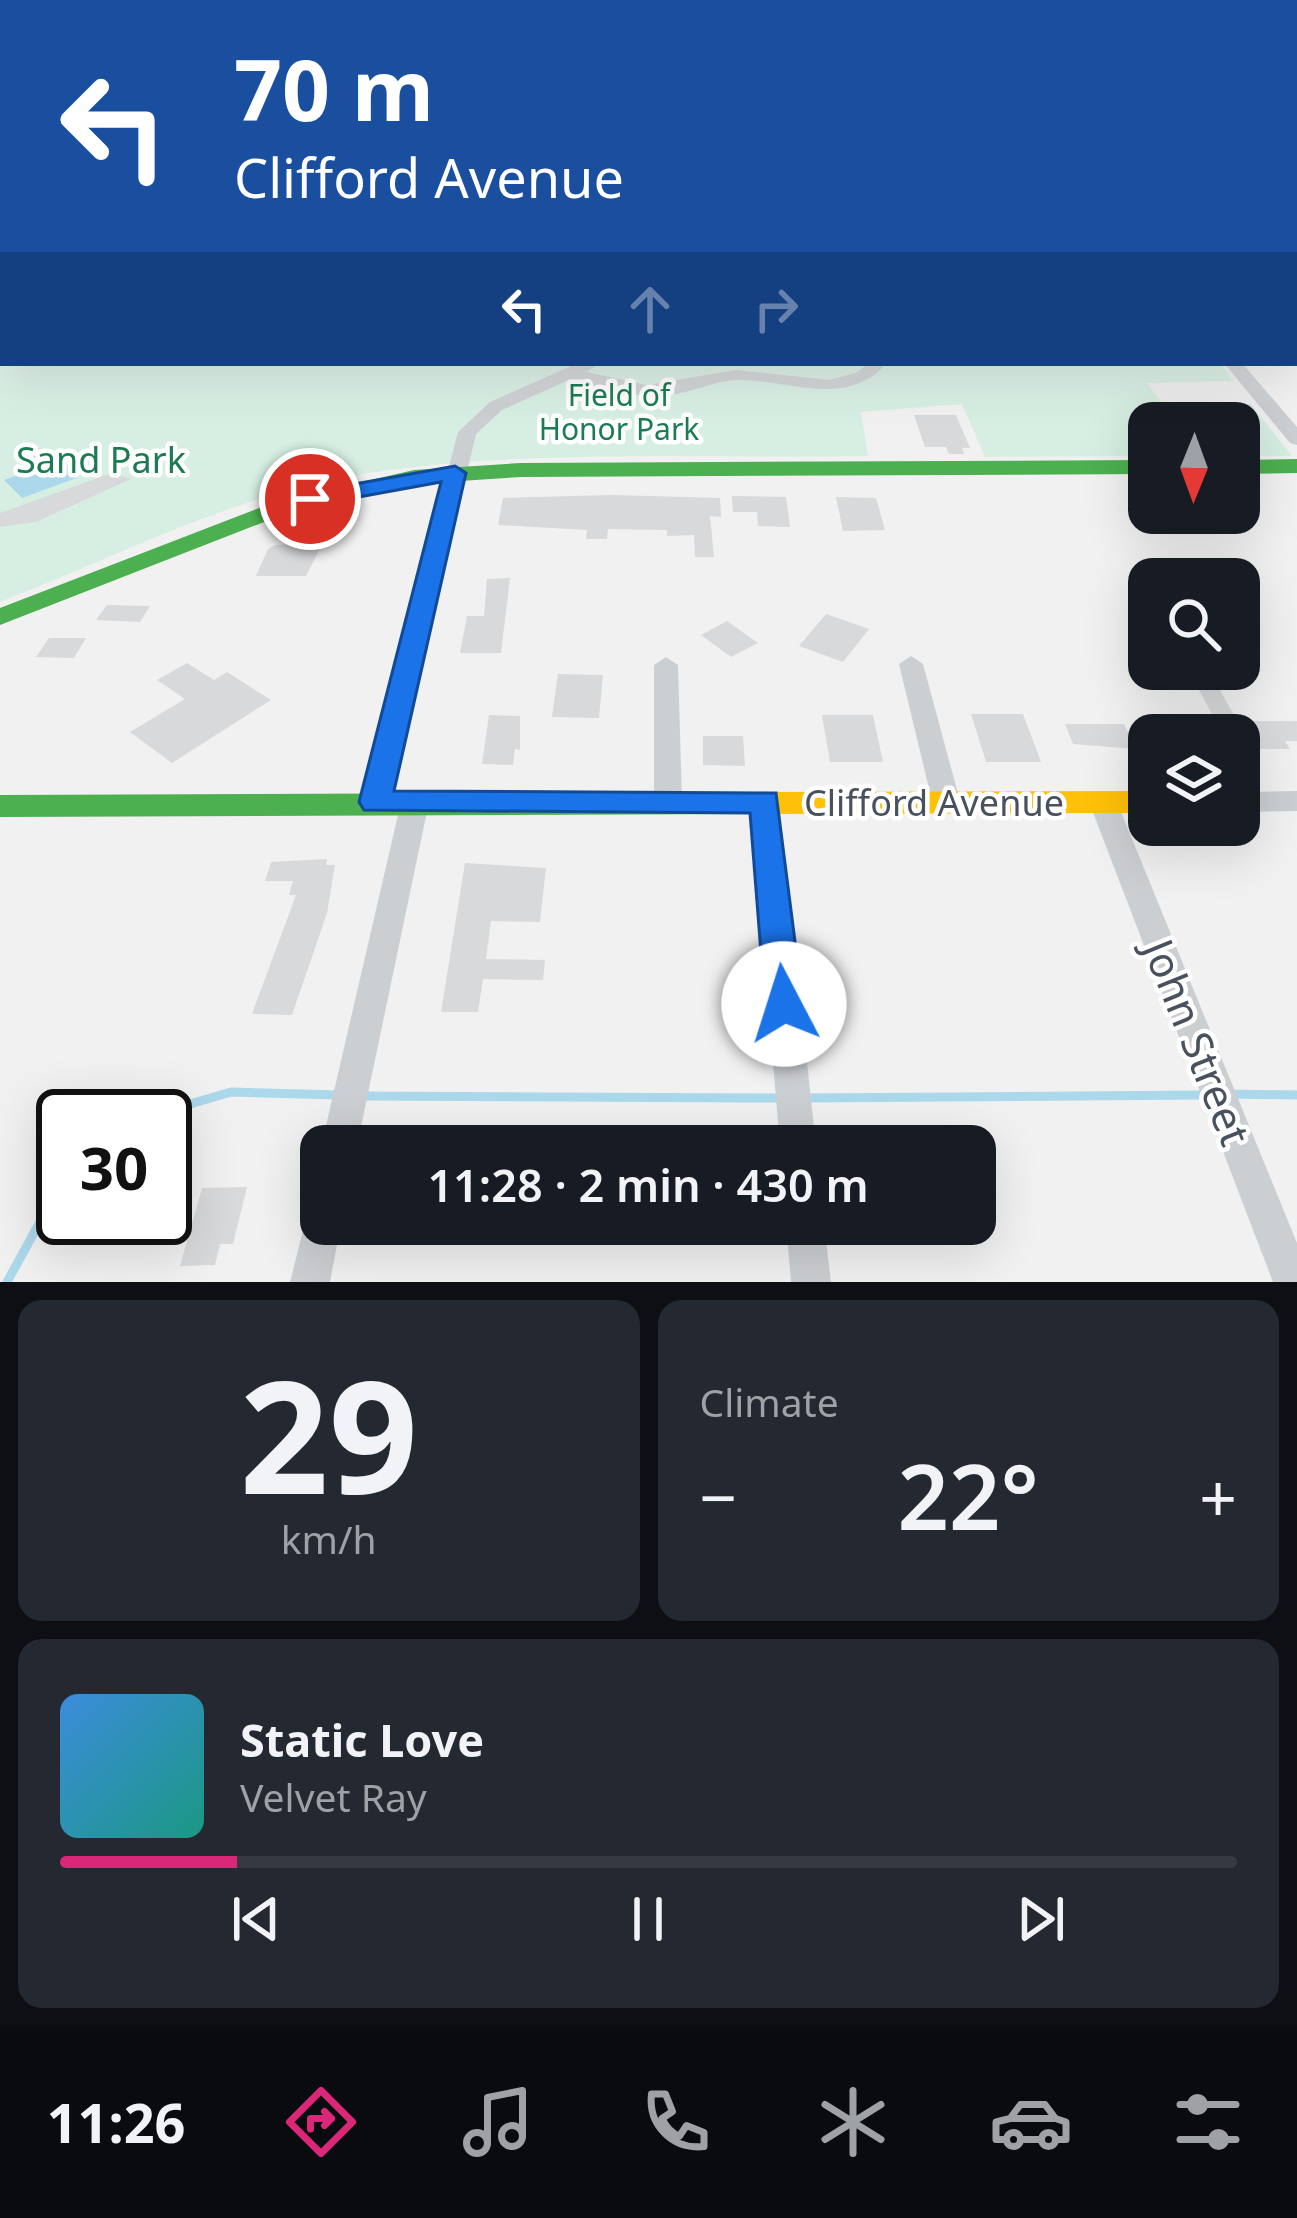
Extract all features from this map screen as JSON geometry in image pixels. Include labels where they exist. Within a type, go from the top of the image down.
[{"type":"main road","points":[[1260,467],[1297,466]]},
{"type":"main road","points":[[0,617],[280,508],[380,482],[455,473],[1128,467]]},
{"type":"main road","name":"Clifford Avenue","points":[[0,806],[1128,802]]},
{"type":"street","points":[[375,802],[467,432],[496,406],[586,366]]},
{"type":"street","points":[[572,373],[623,388],[658,390],[738,375],[837,384],[864,376],[875,366]]},
{"type":"street","points":[[1236,366],[1297,439]]},
{"type":"street","points":[[911,664],[946,801]]},
{"type":"street","points":[[666,665],[668,801]]},
{"type":"street","points":[[765,801],[795,1125]]},
{"type":"street","points":[[1260,802],[1297,801]]},
{"type":"street","points":[[343,1125],[415,802]]},
{"type":"street","name":"John Street","points":[[1102,802],[1293,1282]]},
{"type":"street","points":[[807,1245],[811,1282]]},
{"type":"green space","points":[[0,366],[1222,366],[1234,381],[1147,383],[1161,402],[1128,402],[1128,456],[985,457],[962,404],[861,412],[868,456],[603,456],[469,462],[341,478],[254,501],[0,602]]},
{"type":"green space","points":[[1260,415],[1292,456],[1260,456]]},
{"type":"water","points":[[49,451],[79,477],[22,498],[4,480],[29,471],[20,461]]},
{"type":"building","points":[[914,415],[956,415],[970,448],[962,448],[964,454],[949,454],[946,447],[925,447]]},
{"type":"building","points":[[112,473],[131,479],[36,522],[0,527],[0,513]]},
{"type":"building","points":[[732,496],[786,497],[790,527],[758,526],[757,512],[733,512]]},
{"type":"building","points":[[836,497],[876,498],[885,530],[843,531]]},
{"type":"building","points":[[503,498],[720,498],[721,517],[710,516],[714,557],[695,557],[694,535],[667,536],[667,530],[608,529],[607,539],[586,539],[587,530],[498,525]]},
{"type":"building","points":[[323,543],[306,576],[256,576],[268,549],[275,545]]},
{"type":"building","points":[[510,578],[501,653],[460,653],[467,616],[484,616],[487,579]]},
{"type":"building","points":[[107,605],[150,606],[140,622],[96,620]]},
{"type":"building","points":[[826,614],[869,629],[843,662],[799,646]]},
{"type":"building","points":[[727,621],[758,643],[731,657],[701,635]]},
{"type":"building","points":[[49,638],[86,638],[74,658],[36,657]]},
{"type":"building","points":[[187,663],[214,680],[227,672],[271,700],[172,763],[130,732],[185,699],[157,680]]},
{"type":"building","points":[[558,674],[603,675],[599,718],[552,717]]},
{"type":"building","points":[[1199,690],[1220,690],[1233,714],[1212,714]]},
{"type":"building","points":[[971,714],[1023,714],[1041,762],[986,762]]},
{"type":"building","points":[[489,715],[520,716],[520,750],[515,749],[513,765],[482,764]]},
{"type":"building","points":[[822,715],[873,715],[883,762],[830,762]]},
{"type":"building","points":[[1260,721],[1297,721],[1297,741],[1285,741],[1290,749],[1260,749]]},
{"type":"building","points":[[1065,724],[1124,724],[1128,732],[1128,748],[1073,744]]},
{"type":"building","points":[[703,736],[743,736],[745,766],[703,765]]},
{"type":"building","points":[[327,859],[326,865],[335,865],[327,913],[292,1015],[252,1014],[296,895],[289,895],[293,881],[265,881],[271,862]]},
{"type":"building","points":[[465,863],[546,868],[540,922],[491,921],[486,959],[545,960],[543,980],[483,979],[478,1012],[441,1012]]},
{"type":"building","points":[[247,1187],[233,1244],[220,1244],[215,1265],[180,1266],[186,1245],[192,1245],[192,1223],[202,1188]]},
{"type":"waterway","points":[[192,1103],[231,1092],[340,1095]]},
{"type":"waterway","points":[[1229,1094],[1297,1095]]},
{"type":"waterway","points":[[803,1098],[1204,1095]]},
{"type":"waterway","points":[[359,1096],[784,1098]]},
{"type":"waterway","points":[[7,1282],[36,1229]]},
{"type":"traffic: fast","points":[[1260,467],[1297,466]]},
{"type":"traffic: fast","points":[[0,617],[280,508],[414,477],[521,470],[1128,467]]},
{"type":"traffic: fast","points":[[0,806],[743,803]]},
{"type":"traffic: slow","points":[[743,803],[1128,802]]},
{"type":"route","points":[[310,499],[380,482],[455,473],[375,802],[765,801],[784,1004]]},
{"type":"park label","name":"Field of Honor Park","points":[[619,411]]},
{"type":"park label","name":"Sand Park","points":[[101,459]]}]
